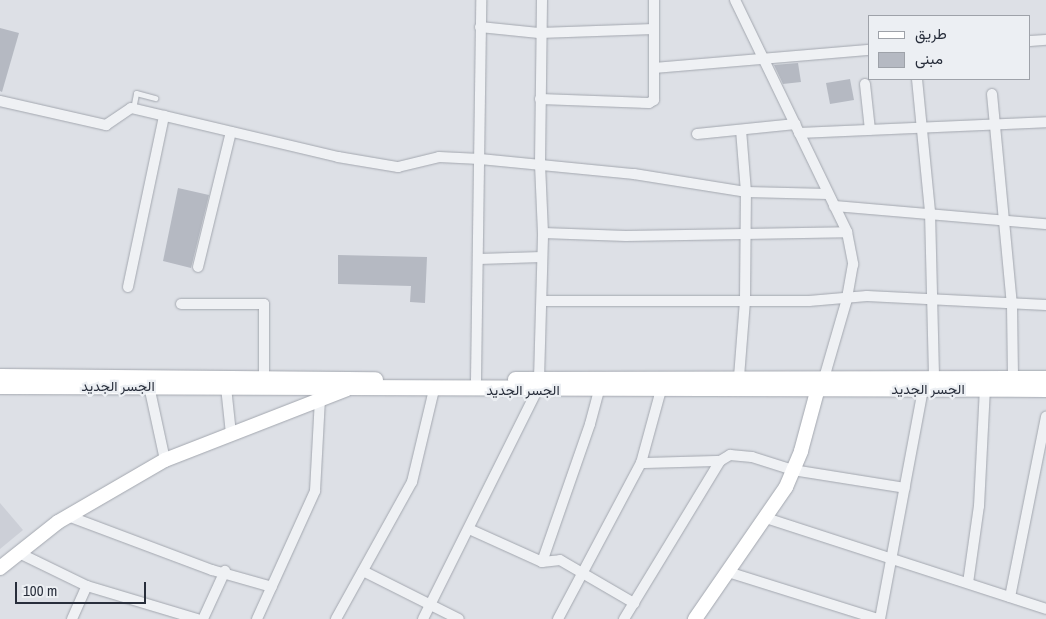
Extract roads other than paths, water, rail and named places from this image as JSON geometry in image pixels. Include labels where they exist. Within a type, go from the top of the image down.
[{"type":"main road","name":"الجسر الجديد","points":[[0,376],[476,380],[599,390],[661,390],[821,383],[928,383],[1046,378]]},
{"type":"main road","name":"الجسر الجديد","points":[[0,386],[434,390],[538,384],[739,377],[821,383]]},
{"type":"main road","points":[[695,619],[766,518],[793,470],[821,383]]},
{"type":"main road","name":"الجسر الجديد","points":[[928,383],[985,389],[1046,389]]},
{"type":"main road","points":[[0,568],[68,516],[165,460],[347,389]]},
{"type":"street","points":[[476,380],[481,0]]},
{"type":"street","points":[[423,619],[469,529],[538,384],[543,234],[540,164],[540,33],[542,0]]},
{"type":"street","points":[[540,99],[649,103],[655,96],[654,0]]},
{"type":"street","points":[[735,0],[766,60],[847,232],[852,264],[847,299],[821,383]]},
{"type":"street","points":[[480,27],[540,33],[654,29]]},
{"type":"street","points":[[1031,41],[1046,40]]},
{"type":"street","points":[[654,68],[868,50]]},
{"type":"street","points":[[728,572],[879,619],[928,383],[934,300],[930,212],[917,80]]},
{"type":"street","points":[[865,84],[870,130]]},
{"type":"street","points":[[992,94],[1012,305],[1012,378]]},
{"type":"street","points":[[0,100],[106,124],[133,109],[231,132],[398,167],[439,157],[480,159],[634,174],[746,192],[828,194]]},
{"type":"street","points":[[128,287],[164,116]]},
{"type":"street","points":[[696,134],[797,128],[870,130],[996,127],[1046,122]]},
{"type":"street","points":[[739,377],[745,300],[744,235],[746,192],[741,130]]},
{"type":"street","points":[[198,267],[231,132]]},
{"type":"street","points":[[834,206],[930,212],[1046,224]]},
{"type":"street","points":[[543,234],[744,235],[847,232]]},
{"type":"street","points":[[479,259],[542,257]]},
{"type":"street","points":[[542,301],[652,303],[847,299],[866,296],[1012,305],[1046,305]]},
{"type":"street","points":[[181,304],[264,304],[264,377]]},
{"type":"street","points":[[149,386],[165,460]]},
{"type":"street","points":[[226,387],[231,434]]},
{"type":"street","points":[[968,583],[979,506],[985,389]]},
{"type":"street","points":[[336,619],[412,482],[434,390]]},
{"type":"street","points":[[542,562],[590,424],[599,390]]},
{"type":"street","points":[[558,619],[641,463],[661,390]]},
{"type":"street","points":[[257,619],[315,491],[320,400]]},
{"type":"street","points":[[1010,597],[1042,459],[1046,417]]},
{"type":"street","points":[[624,619],[720,461],[730,455],[752,457],[793,470],[905,488]]},
{"type":"street","points":[[641,463],[720,461]]},
{"type":"street","points":[[68,516],[212,570],[225,571],[272,587]]},
{"type":"street","points":[[766,518],[1046,609]]},
{"type":"street","points":[[469,529],[542,562],[560,560],[634,603]]},
{"type":"street","points":[[19,553],[87,586],[197,619]]},
{"type":"street","points":[[203,619],[225,571]]},
{"type":"street","points":[[364,571],[459,619]]},
{"type":"street","points":[[72,619],[87,586]]},
{"type":"lane","points":[[133,109],[136,93],[155,98]]}]
